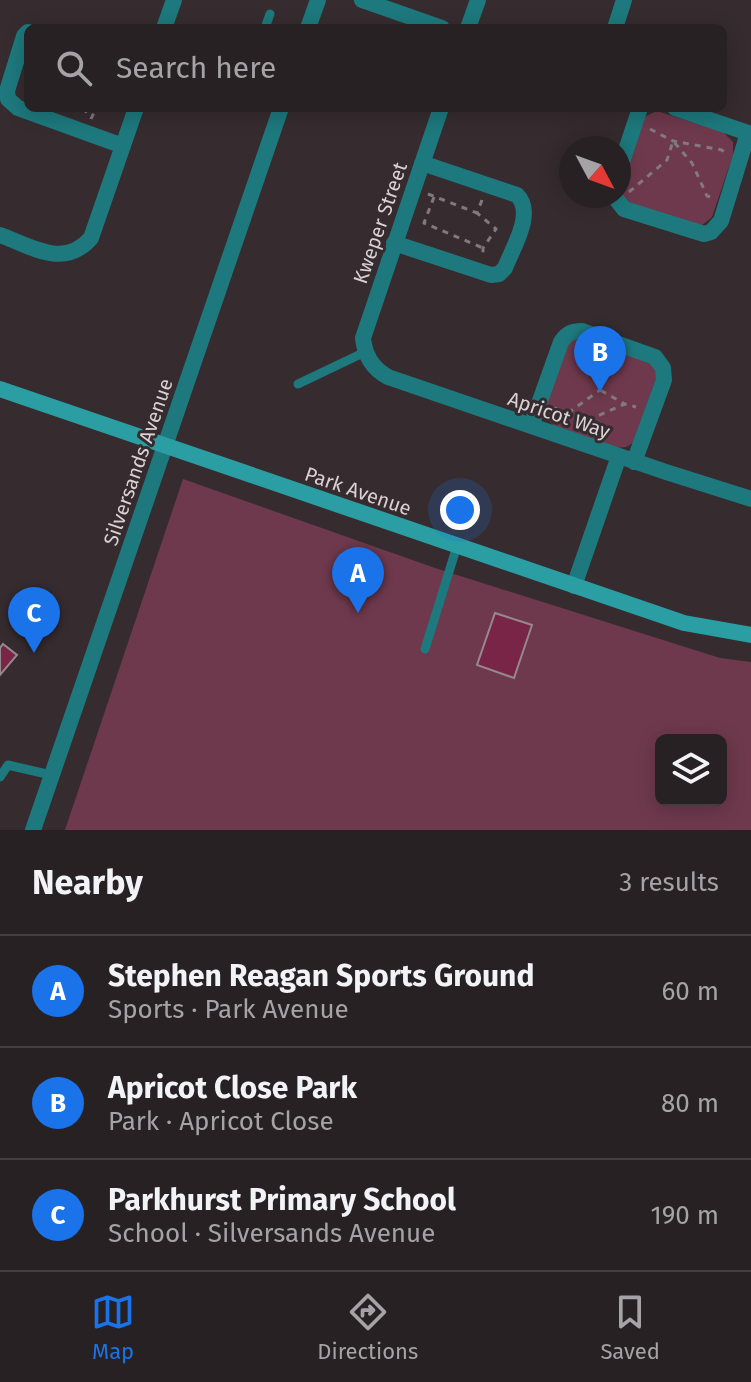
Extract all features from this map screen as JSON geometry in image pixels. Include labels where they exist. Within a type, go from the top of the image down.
[{"type":"street","points":[[165,24],[174,0]]},
{"type":"street","points":[[309,24],[318,0]]},
{"type":"street","points":[[362,0],[431,24]]},
{"type":"street","points":[[469,24],[478,0]]},
{"type":"street","points":[[616,24],[624,0]]},
{"type":"street","points":[[24,36],[7,91],[8,99],[24,110]]},
{"type":"street","points":[[29,112],[123,146]]},
{"type":"street","points":[[0,235],[53,254],[70,254],[82,248],[91,238],[135,112]]},
{"type":"street","name":"Silversands Avenue","points":[[33,830],[280,112]]},
{"type":"street","name":"Kweper Street","points":[[365,352],[363,338],[440,112]]},
{"type":"street","points":[[623,208],[704,234],[716,228],[749,134],[686,112]]},
{"type":"street","points":[[631,136],[638,115]]},
{"type":"street","points":[[394,243],[491,275],[499,274],[505,268],[525,214],[524,203],[517,195],[422,163]]},
{"type":"street","points":[[531,426],[561,342],[574,331],[582,331],[655,357],[665,373],[652,412],[627,459],[574,586]]},
{"type":"street","name":"Apricot Way","points":[[365,352],[371,363],[388,377],[751,499]]},
{"type":"street","name":"Park Avenue","points":[[0,389],[684,623],[751,635]]},
{"type":"lane","points":[[266,24],[270,14]]},
{"type":"lane","points":[[298,384],[365,352]]},
{"type":"lane","points":[[425,649],[457,546]]},
{"type":"lane","points":[[0,777],[8,765],[51,775]]},
{"type":"path","points":[[86,112],[91,119]]},
{"type":"path","points":[[638,115],[673,141],[692,163],[707,196],[726,203]]},
{"type":"path","points":[[673,141],[722,150],[738,165]]},
{"type":"path","points":[[631,188],[667,160],[673,141]]},
{"type":"path","points":[[477,213],[488,185]]},
{"type":"path","points":[[413,189],[477,213],[496,229],[483,248],[483,261],[491,275]]},
{"type":"path","points":[[434,197],[424,223],[483,248]]},
{"type":"path","points":[[600,390],[601,373],[613,342]]},
{"type":"path","points":[[600,390],[625,404],[652,412]]},
{"type":"path","points":[[568,413],[600,390]]},
{"type":"path","points":[[539,402],[588,420],[625,404]]},
{"type":"shaded area","points":[[660,112],[723,132],[733,142],[733,155],[712,217],[701,226],[631,204],[631,158],[646,116]]},
{"type":"shaded area","points":[[577,337],[647,360],[656,369],[656,379],[633,443],[626,447],[617,448],[555,427],[546,418],[544,409],[565,346]]},
{"type":"shaded area","points":[[183,479],[435,568],[720,658],[751,662],[751,830],[65,830]]},
{"type":"building","points":[[495,613],[532,625],[514,678],[477,665]]},
{"type":"building","points":[[3,644],[17,655],[0,675],[0,648]]},
{"type":"place","name":"Apricot Close Park","points":[[600,392]]},
{"type":"place","name":"Stephen Reagan Sports Ground","points":[[358,613]]},
{"type":"place","name":"Parkhurst Primary School","points":[[34,653]]}]
